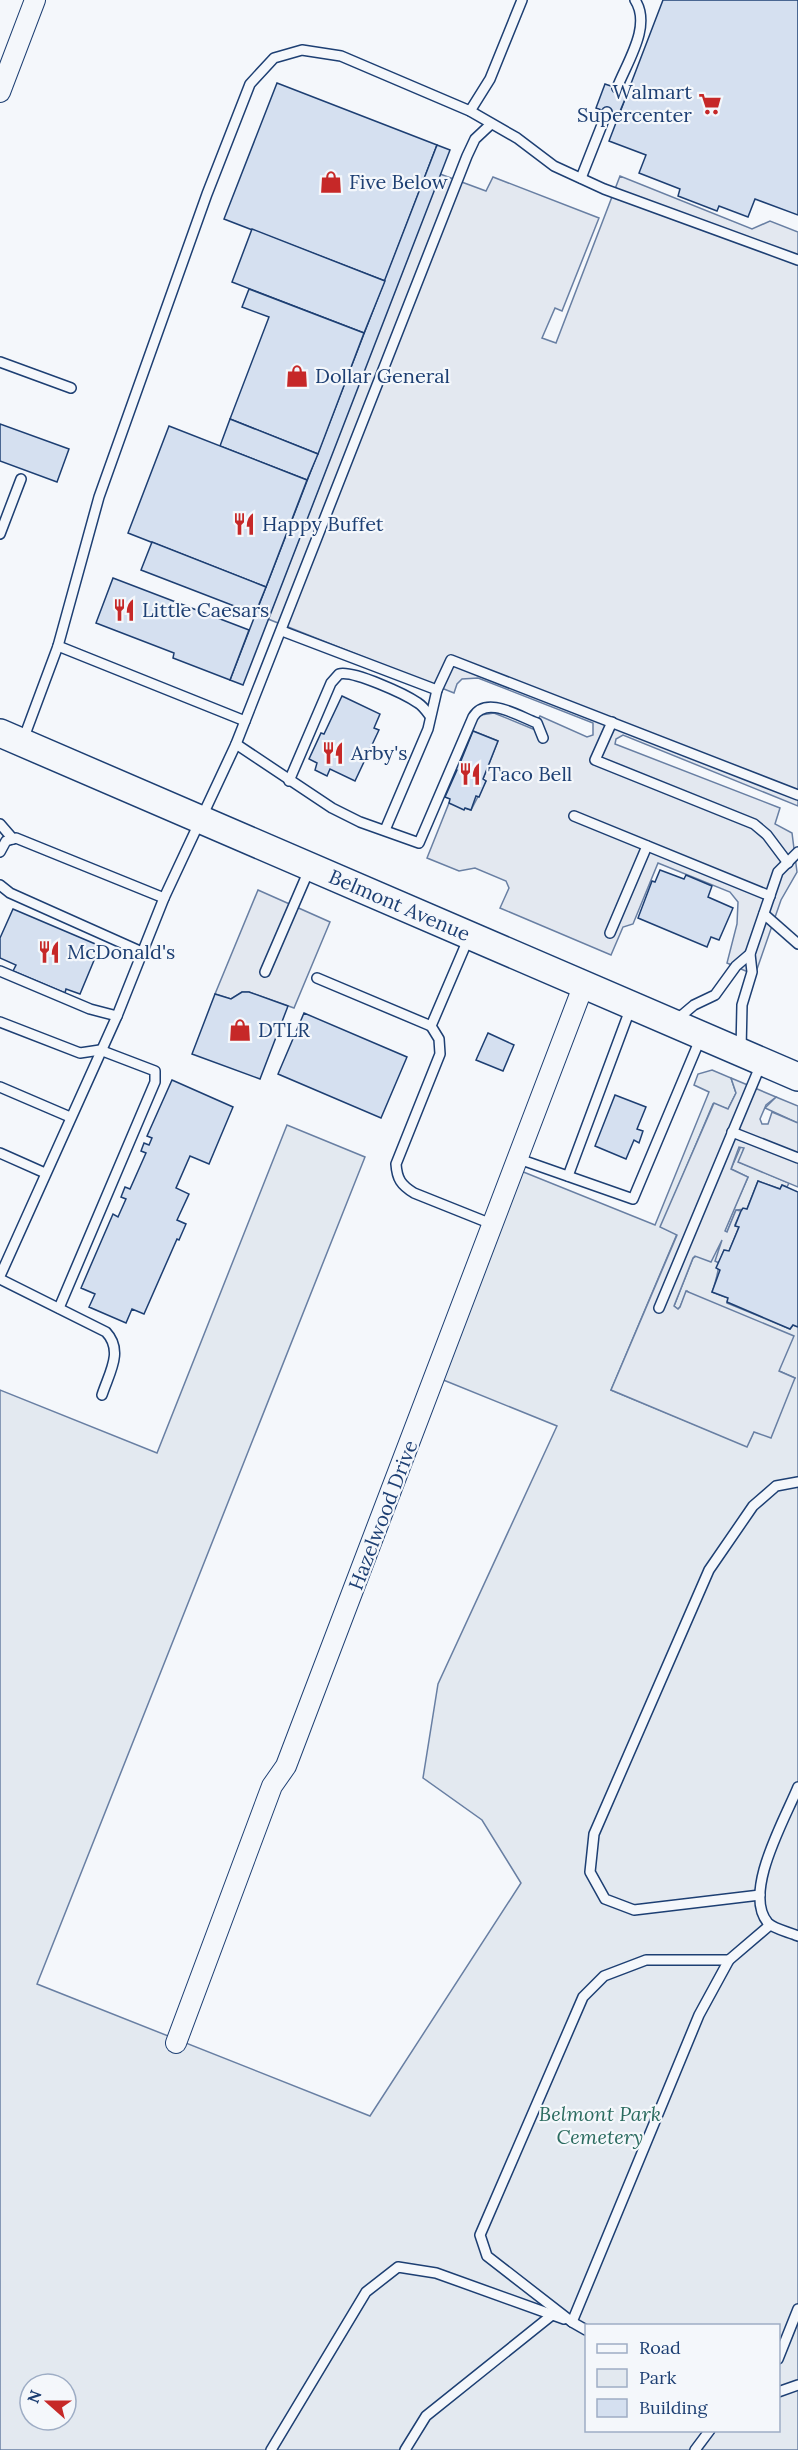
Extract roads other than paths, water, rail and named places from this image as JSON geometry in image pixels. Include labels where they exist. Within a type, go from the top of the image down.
[{"type":"main road","name":"Belmont Avenue","points":[[11,737],[798,1077]]},
{"type":"street","points":[[0,92],[35,0]]},
{"type":"street","name":"Hazelwood Drive","points":[[176,2043],[272,1786],[286,1766],[584,984]]},
{"type":"lane","points":[[470,111],[490,79],[522,0]]},
{"type":"lane","points":[[617,88],[642,26],[642,11],[635,0]]},
{"type":"lane","points":[[11,737],[58,646],[99,497],[207,194],[250,84],[274,58],[302,50],[341,56],[470,111],[517,138],[554,166],[798,260]]},
{"type":"lane","points":[[581,178],[607,112]]},
{"type":"lane","points":[[102,1395],[117,1351],[114,1340],[106,1332],[0,1277],[117,1016],[164,898],[236,744],[467,156],[475,139],[491,124]]},
{"type":"lane","points":[[0,362],[71,388]]},
{"type":"lane","points":[[0,534],[21,479]]},
{"type":"lane","points":[[282,631],[437,690]]},
{"type":"lane","points":[[58,646],[245,721]]},
{"type":"lane","points":[[385,830],[428,729],[437,690],[451,660],[798,795]]},
{"type":"lane","points":[[289,781],[331,683],[339,674],[351,673],[418,703],[430,716]]},
{"type":"lane","points":[[236,744],[332,808],[419,843],[473,717],[479,710],[491,706],[537,723],[543,738]]},
{"type":"lane","points":[[612,722],[595,760],[754,824],[767,835],[788,863]]},
{"type":"lane","points":[[574,816],[770,896]]},
{"type":"lane","points":[[0,824],[13,839]]},
{"type":"lane","points":[[0,852],[6,841],[16,838],[164,898]]},
{"type":"lane","points":[[610,933],[647,846]]},
{"type":"lane","points":[[659,1308],[732,1132],[751,1057],[742,1005],[752,972],[750,954],[778,872],[798,852]]},
{"type":"lane","points":[[265,972],[310,868]]},
{"type":"lane","points":[[0,885],[10,893],[142,952]]},
{"type":"lane","points":[[764,914],[798,944]]},
{"type":"lane","points":[[431,1026],[470,936]]},
{"type":"lane","points":[[673,1023],[694,1005],[715,995],[736,966],[750,954]]},
{"type":"lane","points":[[0,971],[90,1009],[117,1016]]},
{"type":"lane","points":[[317,978],[431,1026],[439,1038],[440,1054],[396,1164],[397,1176],[403,1185],[414,1193],[494,1225]]},
{"type":"lane","points":[[568,1176],[632,1005]]},
{"type":"lane","points":[[0,1022],[80,1053],[100,1050],[155,1071],[155,1082],[58,1308]]},
{"type":"lane","points":[[519,1159],[633,1199],[702,1034]]},
{"type":"lane","points":[[0,1087],[70,1117]]},
{"type":"lane","points":[[732,1132],[798,1158]]},
{"type":"lane","points":[[0,1153],[45,1173]]},
{"type":"lane","points":[[760,1895],[634,1910],[605,1899],[590,1872],[594,1834],[709,1570],[753,1506],[776,1486],[798,1482]]},
{"type":"lane","points":[[798,1786],[761,1875],[759,1909],[770,1925],[798,1936]]},
{"type":"lane","points":[[572,2322],[699,2015],[729,1960],[770,1925]]},
{"type":"lane","points":[[585,2329],[486,2256],[480,2235],[583,1997],[604,1976],[646,1960],[729,1960]]},
{"type":"lane","points":[[271,2450],[366,2292],[398,2267],[436,2272],[572,2322]]},
{"type":"lane","points":[[780,2354],[798,2309]]},
{"type":"lane","points":[[405,2450],[426,2416],[552,2314]]},
{"type":"lane","points":[[780,2391],[798,2385]]},
{"type":"lane","points":[[695,2450],[708,2432]]},
{"type":"place","name":"Walmart Supercenter","points":[[710,104]]},
{"type":"place","name":"Five Below","points":[[331,182]]},
{"type":"place","name":"Dollar General","points":[[297,376]]},
{"type":"place","name":"Happy Buffet","points":[[244,524]]},
{"type":"place","name":"Little Caesars","points":[[124,610]]},
{"type":"place","name":"Arby's","points":[[333,753]]},
{"type":"place","name":"Taco Bell","points":[[470,774]]},
{"type":"place","name":"McDonald's","points":[[49,952]]},
{"type":"place","name":"DTLR","points":[[240,1030]]},
{"type":"park label","name":"Belmont Park Cemetery","points":[[600,2126]]}]
